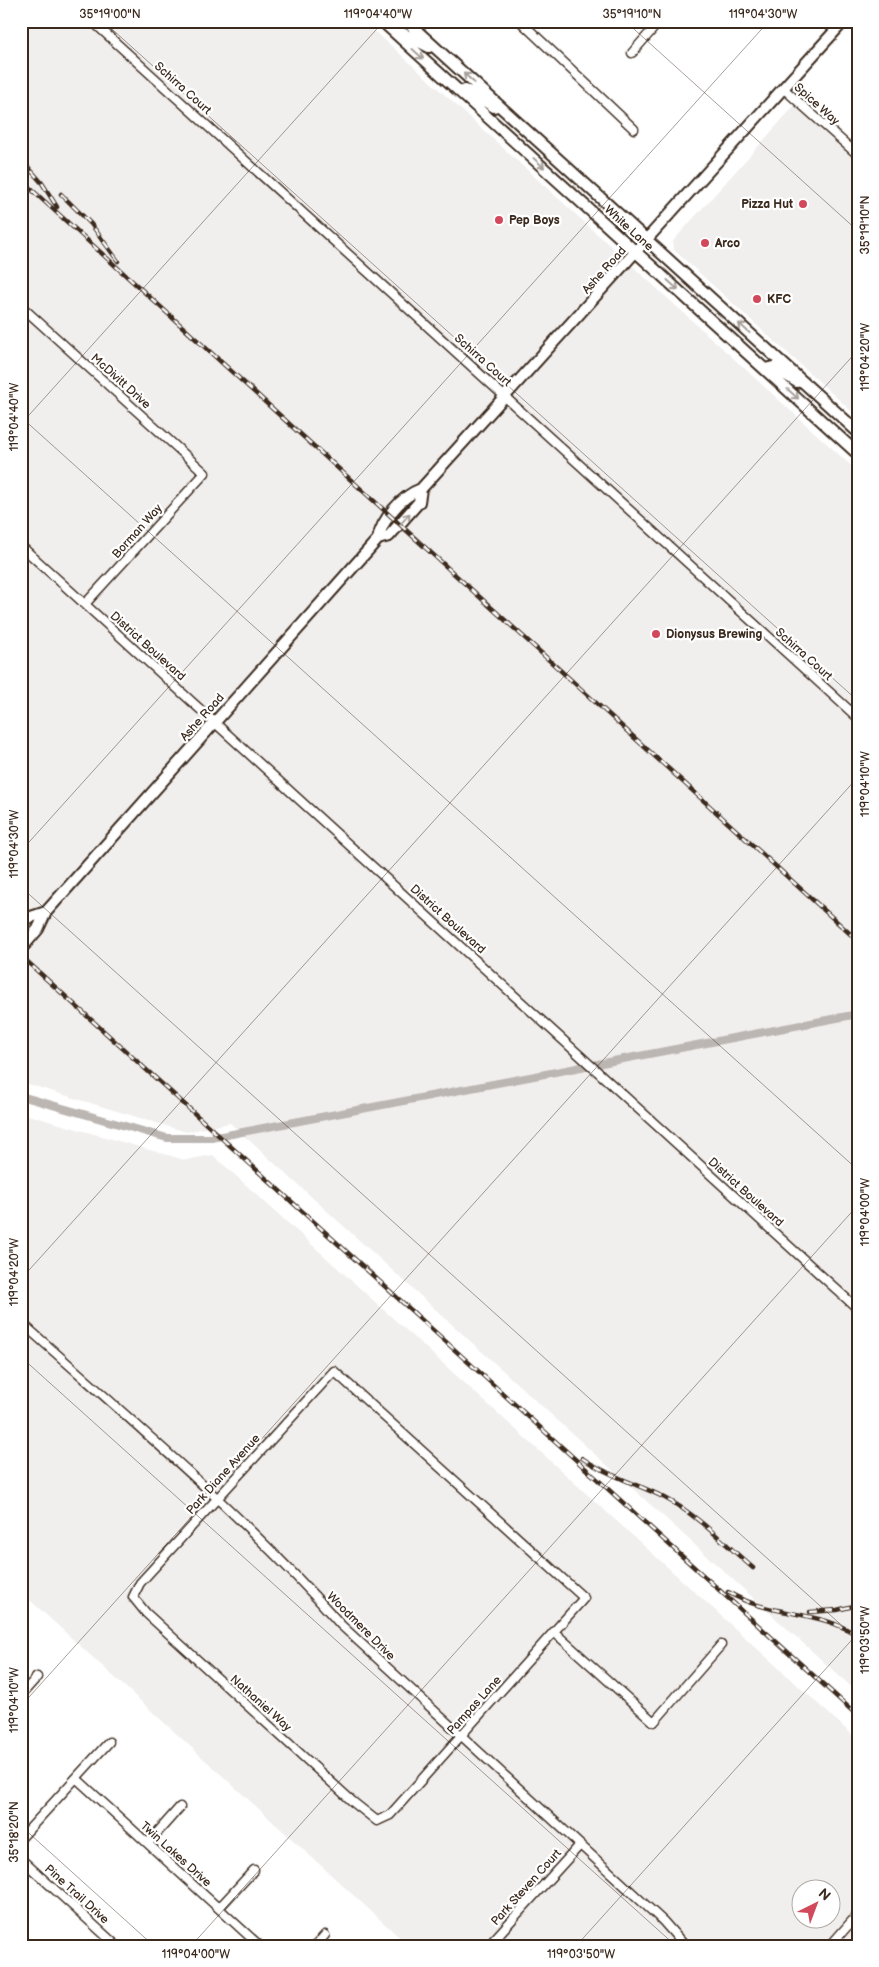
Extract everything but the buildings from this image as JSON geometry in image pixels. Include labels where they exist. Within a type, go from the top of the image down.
[{"type":"main road","name":"White Lane","points":[[382,21],[858,454]]},
{"type":"main road","name":"White Lane","points":[[406,21],[858,432]]},
{"type":"main road","name":"Ashe Road","points":[[21,949],[38,929],[46,912],[378,539],[380,527],[390,514],[411,493],[421,489],[844,21]]},
{"type":"main road","points":[[396,34],[402,33],[445,56]]},
{"type":"main road","points":[[461,93],[470,92],[520,124]]},
{"type":"main road","points":[[722,330],[759,354],[771,353]]},
{"type":"main road","points":[[765,369],[773,367],[818,396]]},
{"type":"main road","points":[[820,420],[858,447]]},
{"type":"main road","name":"Ashe Road","points":[[21,926],[28,918],[46,912]]},
{"type":"street","name":"Schirra Court","points":[[92,21],[858,718]]},
{"type":"street","points":[[520,21],[634,129]]},
{"type":"street","points":[[632,53],[660,21]]},
{"type":"street","name":"Spice Way","points":[[784,89],[858,155]]},
{"type":"street","name":"McDivitt Drive","points":[[21,306],[205,472]]},
{"type":"street","name":"Borman Way","points":[[85,604],[205,472]]},
{"type":"street","name":"District Boulevard","points":[[21,546],[858,1309]]},
{"type":"street","name":"Woodmere Drive","points":[[21,1322],[216,1498],[299,1577],[341,1625],[670,1928],[685,1946]]},
{"type":"street","name":"Park Diane Avenue","points":[[133,1596],[140,1583],[334,1371],[584,1598]]},
{"type":"street","name":"Nathaniel Way","points":[[133,1596],[146,1613],[377,1821]]},
{"type":"street","name":"Pampas Lane","points":[[377,1821],[390,1815],[584,1598]]},
{"type":"street","points":[[554,1632],[654,1722],[721,1645]]},
{"type":"street","points":[[21,1695],[37,1677]]},
{"type":"street","points":[[21,1838],[109,1742]]},
{"type":"street","name":"Twin Lakes Drive","points":[[76,1778],[260,1946]]},
{"type":"street","points":[[148,1843],[180,1807]]},
{"type":"street","name":"Park Steven Court","points":[[489,1945],[580,1845]]},
{"type":"street","name":"Pine Trail Drive","points":[[21,1859],[117,1946]]},
{"type":"street","points":[[219,1908],[254,1870]]},
{"type":"street","points":[[830,1946],[858,1914]]},
{"type":"street","points":[[316,1946],[325,1935]]},
{"type":"shaded area","points":[[21,21],[364,21],[858,472],[858,1693],[230,1123],[186,1132],[21,1082]]},
{"type":"shaded area","points":[[797,103],[858,163],[858,417],[674,250],[673,241]]},
{"type":"shaded area","points":[[21,1113],[185,1160],[213,1155],[858,1740],[858,1946],[409,1946],[21,1592]]},
{"type":"waterway","points":[[21,1096],[167,1138],[211,1138],[858,1014]]},
{"type":"railway","points":[[21,159],[42,183],[57,207]]},
{"type":"railway","points":[[21,180],[858,941]]},
{"type":"railway","points":[[61,194],[91,224],[118,261]]},
{"type":"railway","points":[[21,956],[858,1716]]},
{"type":"railway","points":[[582,1458],[602,1470],[655,1493],[677,1505],[711,1531],[753,1568]]},
{"type":"railway","points":[[728,1592],[760,1606],[827,1621],[843,1627],[858,1636]]},
{"type":"railway","points":[[810,1612],[837,1610],[858,1605]]},
{"type":"place","name":"Pizza Hut","points":[[803,204]]},
{"type":"place","name":"Pep Boys","points":[[499,220]]},
{"type":"place","name":"Arco","points":[[705,243]]},
{"type":"place","name":"KFC","points":[[757,299]]},
{"type":"place","name":"Dionysus Brewing","points":[[656,634]]}]
